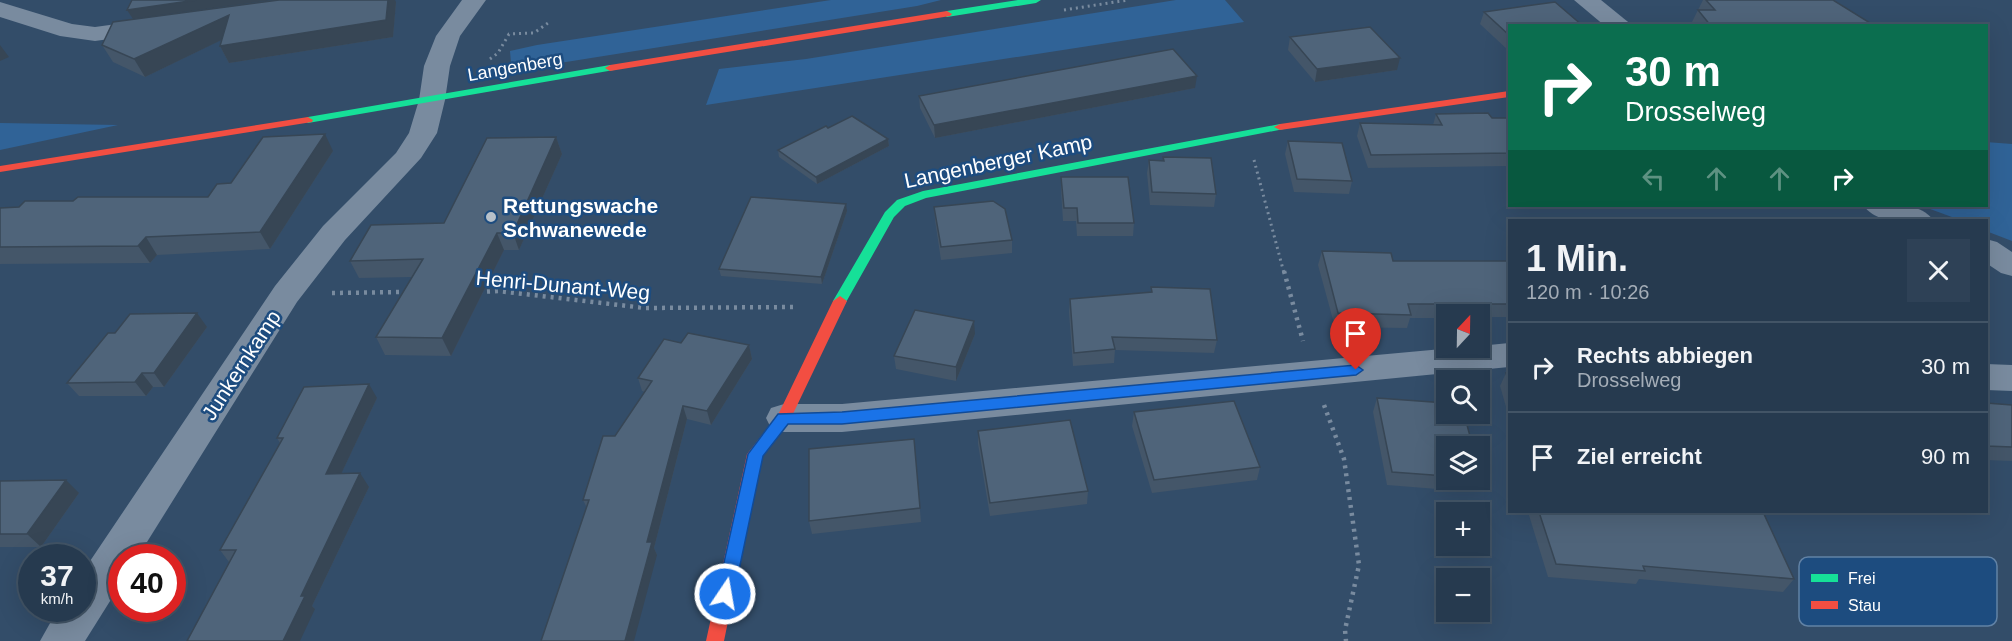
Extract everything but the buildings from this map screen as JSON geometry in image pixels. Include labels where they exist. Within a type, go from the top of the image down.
[{"type":"street","name":"Junkernkamp","points":[[62,641],[286,294],[334,233],[407,158],[423,133],[432,100],[437,66],[448,36],[474,0]]},
{"type":"street","name":"Langenberg","points":[[0,169],[432,100],[658,59],[1036,0]]},
{"type":"street","points":[[1586,0],[1618,24]]},
{"type":"street","points":[[0,9],[69,31],[94,34],[176,23]]},
{"type":"street","name":"Langenberger Kamp","points":[[715,641],[755,454],[784,418],[837,307],[888,215],[901,203],[923,195],[1246,132],[1508,94]]},
{"type":"street","points":[[1882,207],[1915,219]]},
{"type":"street","points":[[1988,250],[2012,266]]},
{"type":"street","points":[[784,418],[842,418],[1508,355]]},
{"type":"street","points":[[1988,377],[2012,378]]},
{"type":"path","name":"Henri-Dunant-Weg","points":[[474,292],[498,291],[645,308],[837,307]]},
{"type":"path","points":[[286,294],[416,292]]},
{"type":"shaded area","points":[[831,0],[941,0],[917,6],[522,69],[520,62],[511,63],[510,51],[537,45]]},
{"type":"shaded area","points":[[1176,0],[1225,0],[1244,22],[706,105],[719,69],[806,59]]},
{"type":"shaded area","points":[[0,123],[118,125],[0,150]]},
{"type":"shaded area","points":[[1988,142],[2012,144],[2012,241],[1988,232],[1988,219],[1957,219],[1925,207],[1988,207]]},
{"type":"traffic: fast","points":[[947,14],[1036,0]]},
{"type":"traffic: fast","points":[[308,120],[610,68]]},
{"type":"traffic: fast","points":[[840,301],[889,215],[901,203],[923,195],[1280,127]]},
{"type":"traffic: jam","points":[[610,68],[947,14]]},
{"type":"traffic: jam","points":[[1280,127],[1508,94]]},
{"type":"traffic: jam","points":[[0,169],[308,120]]},
{"type":"traffic: jam","points":[[715,641],[755,454],[784,418],[840,301]]},
{"type":"place","name":"Rettungswache Schwanewede","points":[[491,217]]},
{"type":"route","points":[[725,594],[755,454],[784,418],[842,418],[1356,370]]}]
